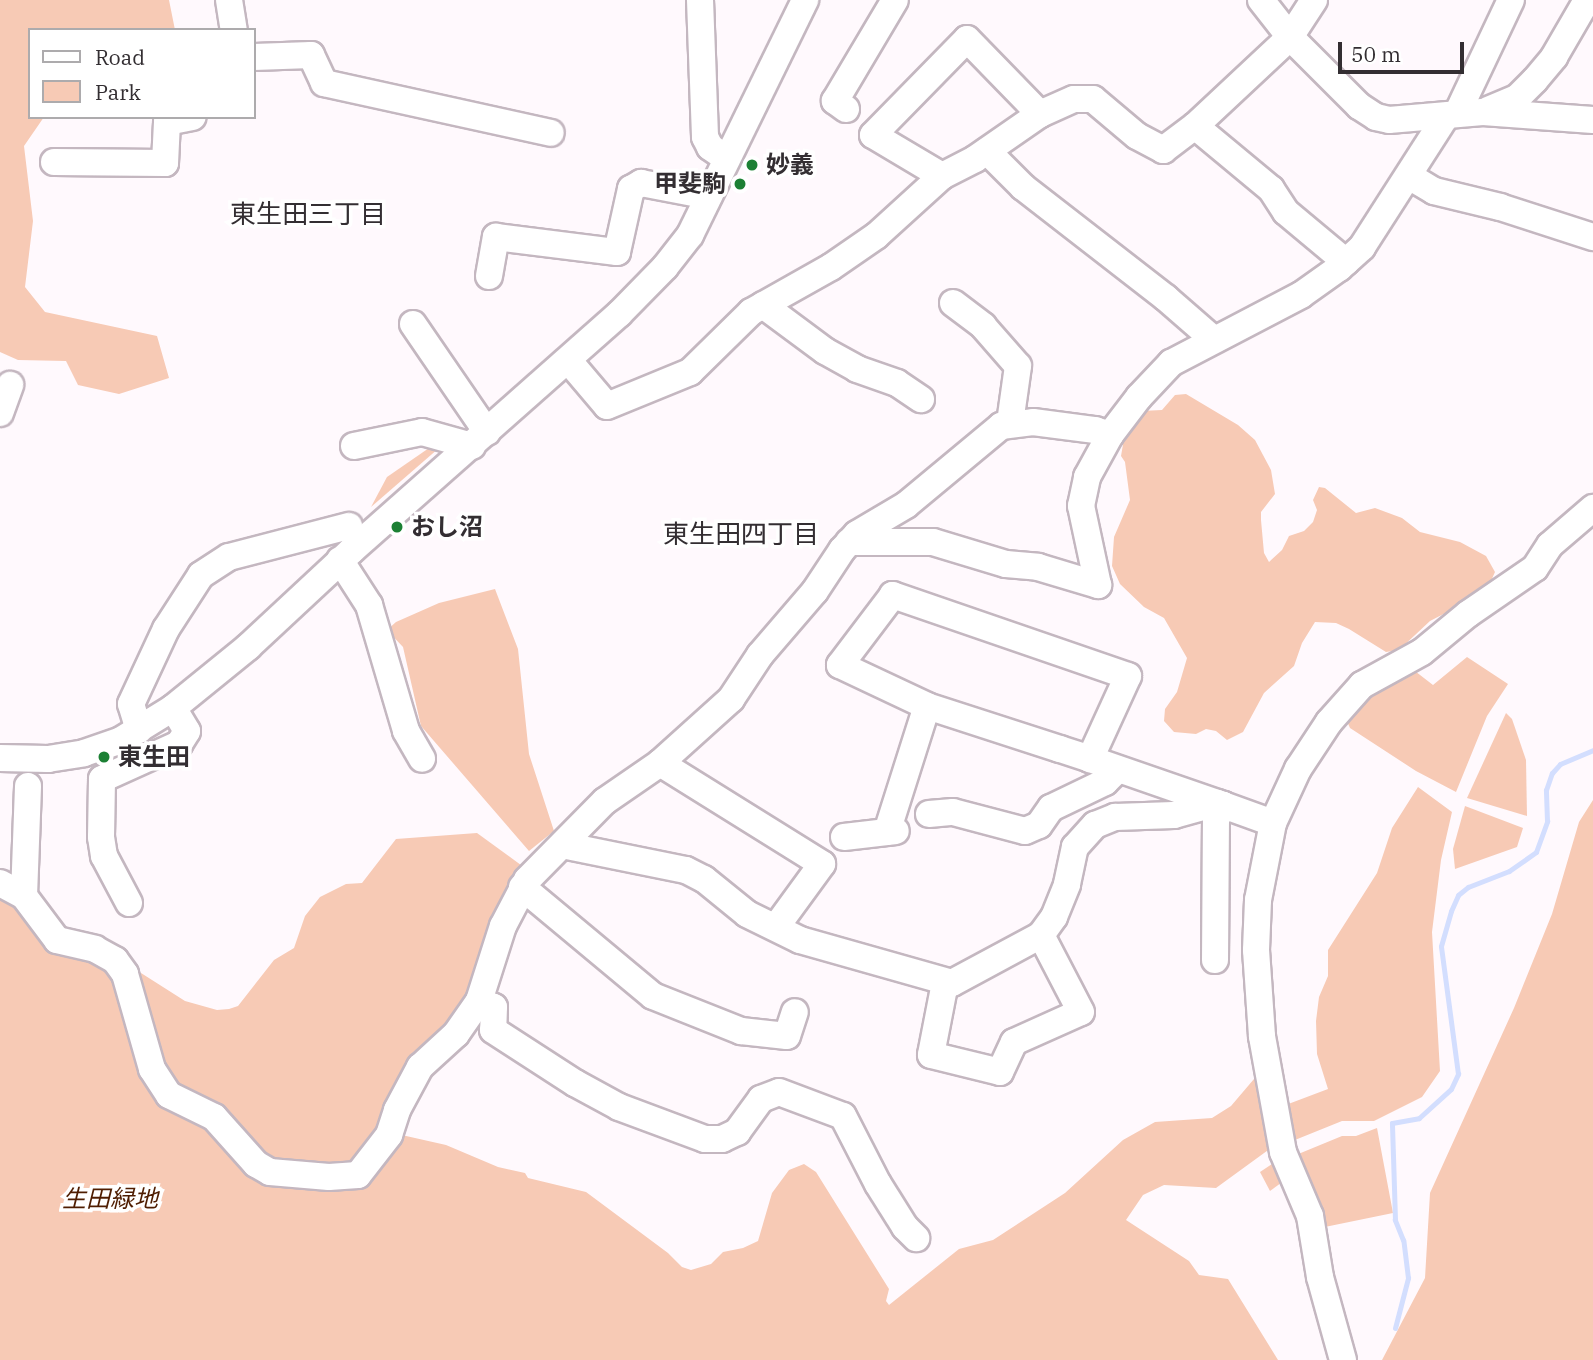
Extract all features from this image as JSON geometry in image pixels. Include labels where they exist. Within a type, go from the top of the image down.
[{"type":"street","points":[[229,0],[234,28]]},
{"type":"street","points":[[700,0],[705,137],[710,148],[726,158]]},
{"type":"street","points":[[0,758],[63,757],[107,746],[139,730],[173,708],[248,647],[349,537],[479,439],[568,360],[665,267],[690,235],[805,0]]},
{"type":"street","points":[[846,109],[835,101],[895,0]]},
{"type":"street","points":[[1261,0],[1290,37],[1359,106],[1376,117],[1389,120],[1462,114],[1503,106],[1535,80],[1554,57],[1587,0]]},
{"type":"street","points":[[568,360],[607,406],[690,372],[763,304],[831,267],[876,236],[942,176],[987,151],[1040,114],[1074,99],[1093,99],[1138,136],[1163,150],[1195,126],[1290,37],[1314,0]]},
{"type":"street","points":[[849,542],[933,542],[1006,564],[1038,567],[1098,585],[1081,506],[1087,477],[1110,435],[1164,370],[1213,339],[1301,295],[1362,247],[1409,176],[1462,114],[1511,0]]},
{"type":"street","points":[[942,176],[873,135],[967,38],[1040,114]]},
{"type":"street","points":[[256,57],[311,55],[324,83],[551,133]]},
{"type":"street","points":[[1462,114],[1593,120]]},
{"type":"street","points":[[54,162],[165,163],[167,122],[183,119]]},
{"type":"street","points":[[1195,126],[1271,189],[1286,212],[1346,262]]},
{"type":"street","points":[[987,151],[1023,187],[1166,298],[1213,339]]},
{"type":"street","points":[[1409,176],[1434,191],[1500,207],[1593,237]]},
{"type":"street","points":[[489,276],[496,237],[617,252],[631,190],[641,183],[709,196]]},
{"type":"street","points":[[953,303],[983,326],[1018,366],[1010,423]]},
{"type":"street","points":[[763,304],[825,351],[857,369],[897,383],[921,399]]},
{"type":"street","points":[[412,324],[479,439]]},
{"type":"street","points":[[0,413],[10,385]]},
{"type":"street","points":[[0,883],[24,896],[57,940],[95,949],[115,960],[125,974],[152,1069],[169,1095],[214,1117],[256,1164],[270,1172],[329,1177],[358,1175],[389,1135],[397,1110],[420,1066],[456,1034],[479,1001],[503,926],[522,887],[605,801],[660,763],[731,699],[760,655],[816,591],[857,534],[906,505],[1001,426],[1010,423],[1072,426],[1110,435]]},
{"type":"street","points":[[354,446],[422,432],[479,439]]},
{"type":"street","points":[[1343,1360],[1320,1278],[1310,1216],[1283,1152],[1262,1036],[1256,950],[1258,901],[1273,823],[1298,769],[1329,722],[1362,685],[1422,652],[1468,614],[1535,568],[1550,545],[1593,508]]},
{"type":"street","points":[[139,730],[131,704],[166,629],[201,575],[229,557],[349,537]]},
{"type":"street","points":[[349,537],[406,731],[422,759]]},
{"type":"street","points":[[1090,759],[1128,676],[893,595],[840,664],[927,706],[1273,823]]},
{"type":"street","points":[[844,837],[892,831],[927,706]]},
{"type":"street","points":[[129,903],[104,856],[101,837],[102,779],[179,744],[187,732],[173,708]]},
{"type":"street","points":[[660,763],[823,862],[776,927]]},
{"type":"street","points":[[929,814],[953,811],[1026,831],[1039,825],[1051,808],[1105,782],[1118,769]]},
{"type":"street","points":[[24,896],[28,786]]},
{"type":"street","points":[[562,845],[686,870],[704,879],[747,914],[800,940],[952,983],[1041,935],[1054,917],[1067,884],[1075,847],[1095,825],[1115,817],[1174,815],[1220,804]]},
{"type":"street","points":[[1215,960],[1216,819],[1220,804]]},
{"type":"street","points":[[522,887],[653,996],[741,1031],[787,1036],[795,1012]]},
{"type":"street","points":[[943,993],[931,1055],[1000,1072],[1014,1042],[1081,1012],[1041,935]]},
{"type":"street","points":[[479,1001],[494,1007],[492,1030],[575,1083],[619,1107],[705,1139],[722,1139],[737,1132],[761,1099],[779,1092],[843,1116],[878,1184],[905,1227],[916,1238]]},
{"type":"green space","points":[[0,0],[169,0],[175,28],[28,28],[28,119],[43,119],[24,146],[33,221],[25,287],[45,312],[157,336],[169,378],[119,394],[78,385],[66,361],[18,360],[0,352]]},
{"type":"green space","points":[[1186,394],[1238,425],[1255,440],[1271,470],[1275,494],[1261,512],[1264,553],[1269,562],[1282,550],[1289,536],[1304,531],[1313,522],[1317,510],[1313,500],[1319,487],[1325,488],[1356,513],[1375,508],[1402,518],[1420,532],[1460,542],[1486,556],[1495,572],[1486,592],[1430,621],[1399,650],[1386,652],[1336,623],[1315,622],[1302,643],[1294,666],[1264,693],[1243,732],[1227,740],[1216,731],[1206,729],[1196,734],[1174,732],[1164,721],[1165,709],[1177,692],[1187,658],[1164,618],[1144,607],[1120,584],[1112,566],[1114,537],[1130,500],[1125,462],[1121,456],[1125,433],[1141,411],[1162,410],[1175,395]]},
{"type":"green space","points":[[429,448],[439,448],[371,507],[387,477]]},
{"type":"green space","points":[[495,589],[518,649],[529,754],[554,831],[529,851],[421,726],[403,647],[387,630],[396,622],[439,603]]},
{"type":"green space","points":[[1467,657],[1508,684],[1487,716],[1456,792],[1416,771],[1350,728],[1345,717],[1369,687],[1411,668],[1433,685]]},
{"type":"green space","points":[[1506,713],[1512,719],[1526,760],[1527,816],[1467,798]]},
{"type":"green space","points":[[1418,787],[1452,812],[1441,860],[1432,932],[1440,1071],[1422,1097],[1374,1121],[1342,1121],[1290,1142],[1283,1106],[1328,1089],[1317,1054],[1316,1021],[1319,997],[1328,976],[1328,950],[1377,873],[1392,828]]},
{"type":"green space","points":[[1593,800],[1593,1360],[1382,1360],[1425,1278],[1430,1193],[1514,1008],[1552,914],[1579,822]]},
{"type":"green space","points":[[1465,806],[1523,828],[1517,847],[1455,869],[1453,849]]},
{"type":"green space","name":"生田緑地","points":[[477,833],[525,868],[475,993],[384,1131],[446,1145],[498,1167],[525,1173],[528,1178],[586,1192],[668,1253],[682,1267],[691,1270],[711,1264],[723,1252],[743,1248],[758,1241],[772,1193],[789,1170],[804,1164],[816,1172],[889,1289],[886,1301],[889,1305],[959,1249],[993,1240],[1065,1193],[1123,1140],[1155,1122],[1212,1118],[1231,1106],[1254,1079],[1262,1077],[1275,1145],[1216,1188],[1164,1185],[1143,1195],[1126,1220],[1189,1261],[1199,1275],[1228,1279],[1278,1360],[0,1360],[0,895],[32,921],[130,966],[185,1001],[217,1010],[229,1009],[238,1006],[274,960],[294,948],[305,916],[320,897],[346,884],[362,883],[396,839]]},
{"type":"green space","points":[[1377,1128],[1393,1213],[1315,1229],[1291,1157],[1342,1136],[1356,1136]]},
{"type":"green space","points":[[1272,1164],[1285,1180],[1270,1191],[1260,1172]]},
{"type":"waterway","points":[[1395,1328],[1408,1278],[1403,1240],[1395,1220],[1392,1123],[1419,1118],[1451,1089],[1458,1074],[1441,946],[1451,911],[1458,895],[1468,887],[1509,871],[1536,852],[1547,821],[1546,790],[1552,773],[1560,764],[1593,750]]},
{"type":"place","name":"妙義","points":[[752,165]]},
{"type":"place","name":"甲斐駒","points":[[740,184]]},
{"type":"place","name":"おし沼","points":[[397,527]]},
{"type":"place","name":"東生田","points":[[104,757]]},
{"type":"district","name":"東生田三丁目","points":[[308,214]]},
{"type":"district","name":"東生田四丁目","points":[[741,534]]}]
